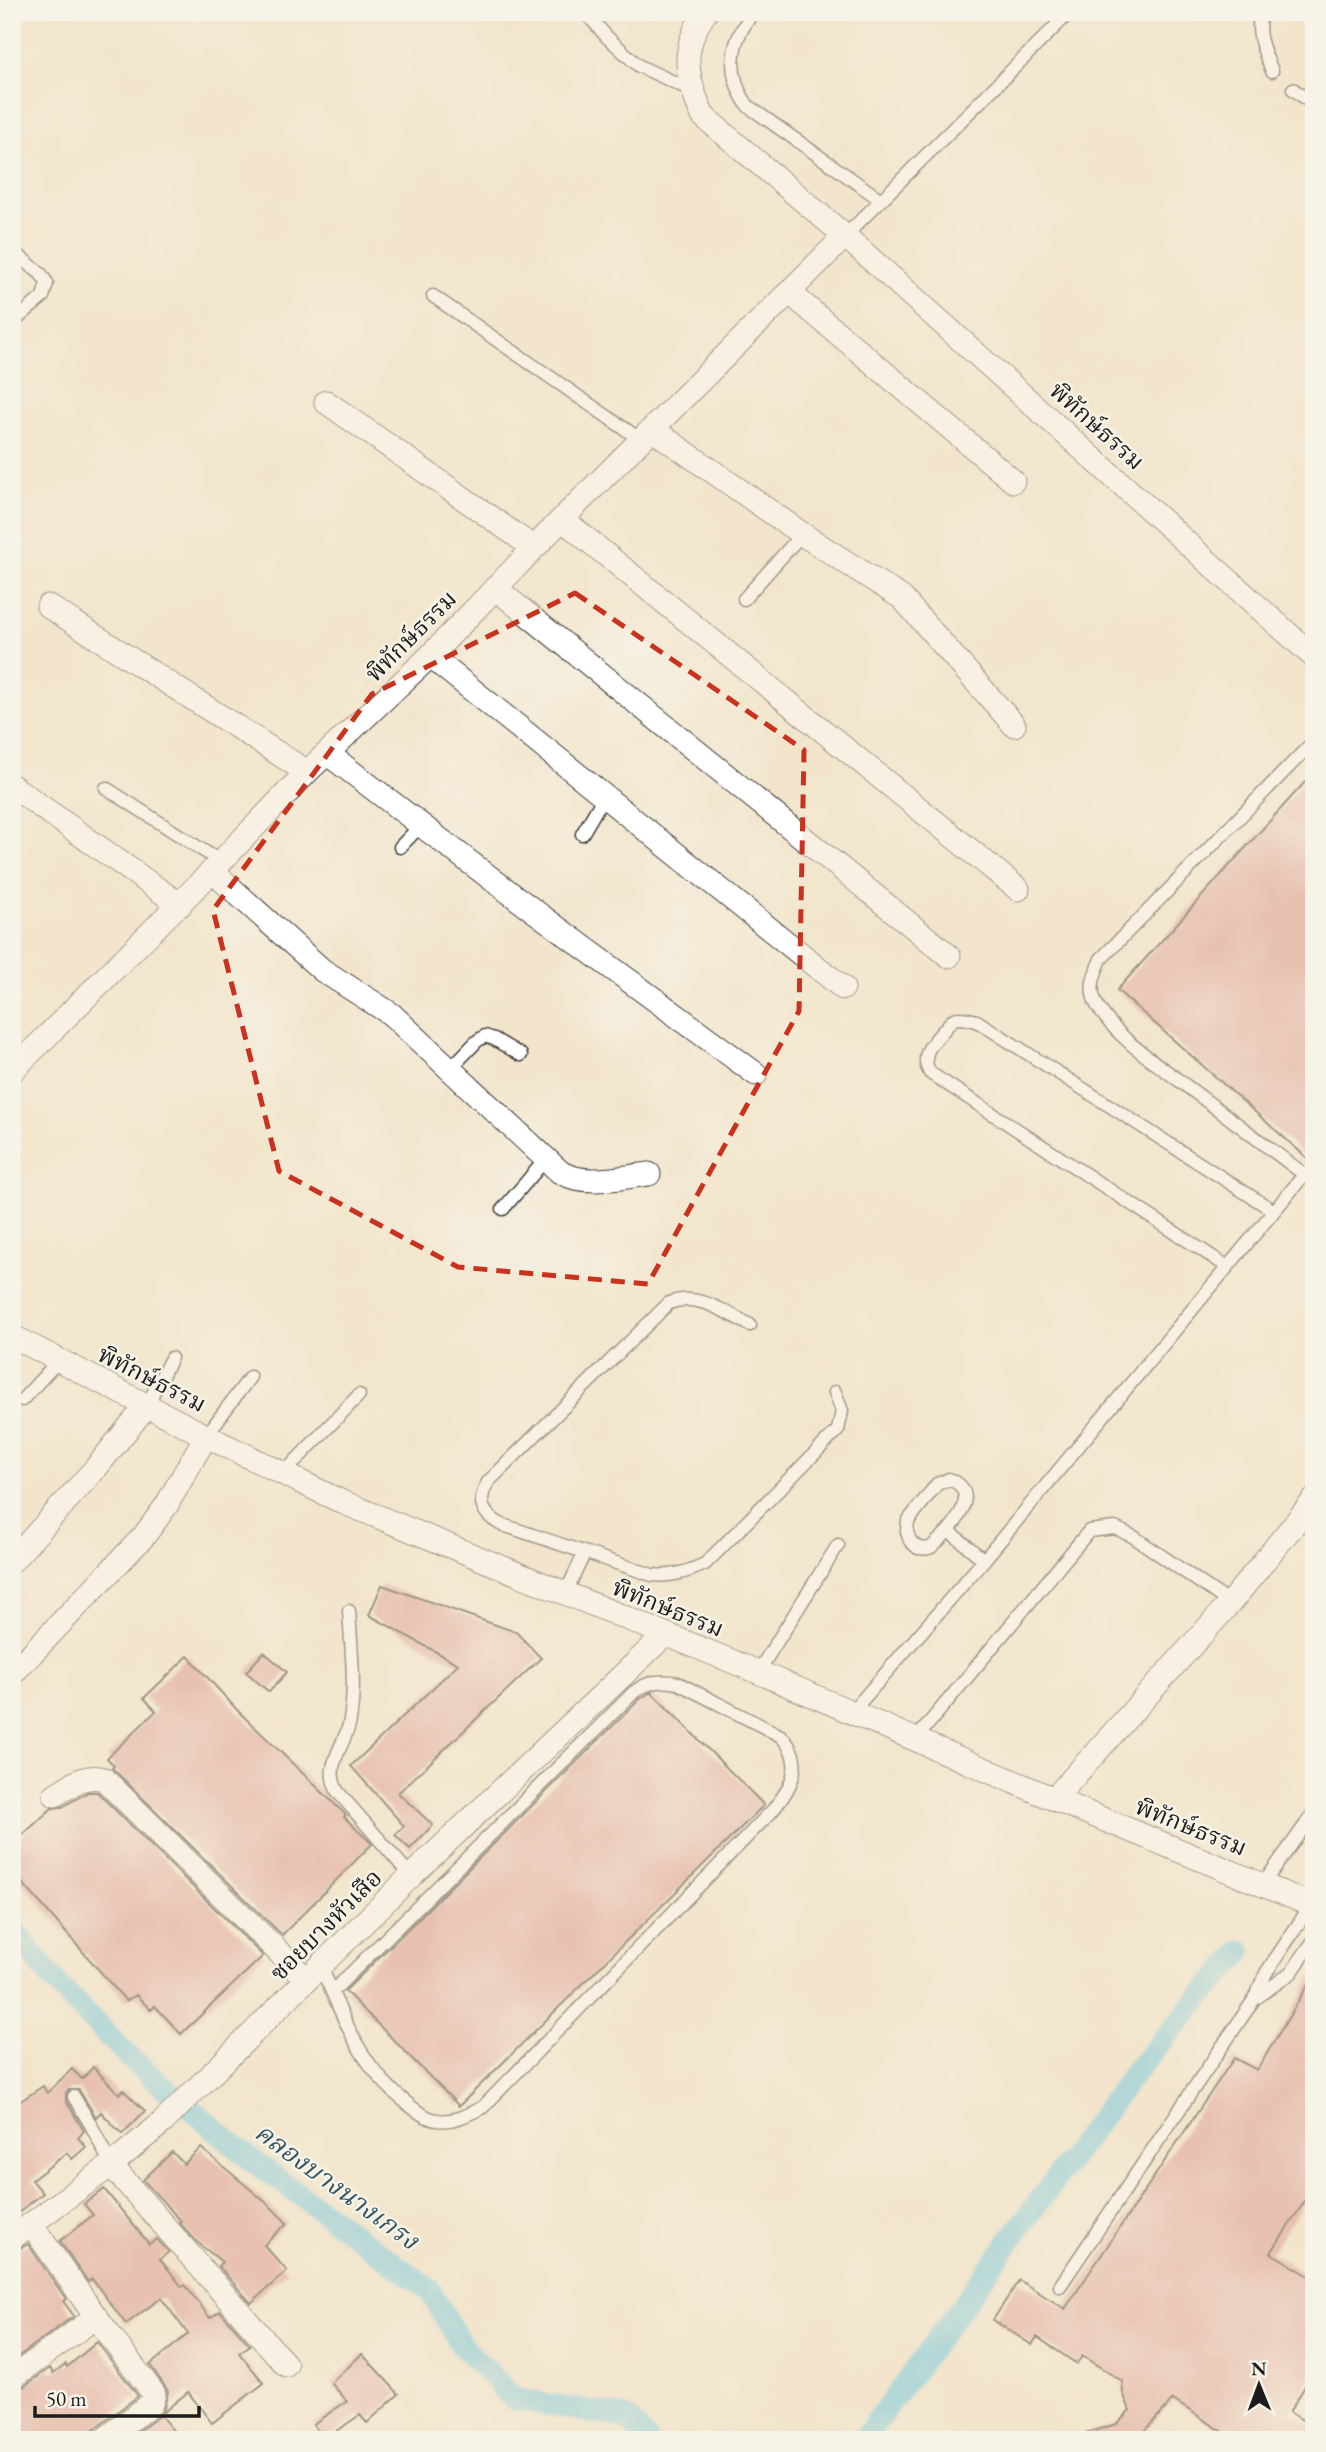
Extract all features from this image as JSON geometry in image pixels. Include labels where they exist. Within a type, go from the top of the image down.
[{"type":"street","name":"พิทักษ์ธรรม","points":[[706,12],[693,29],[687,62],[691,90],[703,116],[845,236],[1314,657]]},
{"type":"street","name":"พิทักษ์ธรรม","points":[[13,1070],[180,905],[307,772],[430,656],[562,519],[845,236]]},
{"type":"street","points":[[790,293],[1013,481]]},
{"type":"street","points":[[326,402],[534,548]]},
{"type":"street","points":[[646,434],[902,598],[1014,725]]},
{"type":"street","points":[[562,519],[1018,889]]},
{"type":"street","points":[[495,589],[949,956]]},
{"type":"street","points":[[48,606],[307,772]]},
{"type":"street","points":[[430,656],[843,988]]},
{"type":"street","points":[[328,754],[756,1074]]},
{"type":"street","points":[[12,786],[180,905]]},
{"type":"street","points":[[217,867],[322,970],[391,1014],[560,1172],[572,1179],[587,1180],[649,1174]]},
{"type":"street","name":"พิทักษ์ธรรม","points":[[12,1336],[206,1436],[342,1502],[758,1672],[1054,1799],[1312,1905]]},
{"type":"street","points":[[12,1561],[95,1469],[147,1405]]},
{"type":"street","points":[[12,1674],[144,1536],[166,1506],[206,1436]]},
{"type":"street","points":[[1054,1799],[1230,1603],[1314,1500]]},
{"type":"street","name":"ซอยบางหัวเสือ","points":[[12,2238],[111,2165],[163,2122],[411,1876],[666,1635]]},
{"type":"street","points":[[55,1795],[84,1778],[94,1776],[104,1779],[314,1973]]},
{"type":"street","points":[[111,2165],[286,2365]]},
{"type":"street","points":[[31,2224],[154,2394],[151,2404],[104,2440]]},
{"type":"street","points":[[12,2378],[96,2316]]},
{"type":"lane","points":[[585,12],[607,37],[639,66],[691,90]]},
{"type":"lane","points":[[754,12],[736,41],[733,67],[737,89],[748,106],[881,200]]},
{"type":"lane","points":[[845,236],[1070,12]]},
{"type":"lane","points":[[1261,12],[1258,37],[1272,71]]},
{"type":"lane","points":[[1293,89],[1314,105]]},
{"type":"lane","points":[[12,250],[41,274],[47,283],[43,297],[12,323]]},
{"type":"lane","points":[[433,296],[646,434]]},
{"type":"lane","points":[[744,599],[802,534]]},
{"type":"lane","points":[[851,1713],[984,1560],[1274,1211],[1309,1178],[1158,1065],[1124,1036],[1096,1004],[1092,989],[1093,977],[1101,960],[1314,741]]},
{"type":"lane","points":[[106,788],[217,867]]},
{"type":"lane","points":[[582,834],[605,795]]},
{"type":"lane","points":[[400,847],[421,825]]},
{"type":"lane","points":[[1228,1267],[930,1073],[925,1055],[930,1044],[954,1020],[964,1018],[977,1021],[1274,1211]]},
{"type":"lane","points":[[450,1069],[477,1041],[485,1037],[494,1039],[521,1055]]},
{"type":"lane","points":[[12,1142],[16,1154],[12,1168]]},
{"type":"lane","points":[[503,1209],[546,1159]]},
{"type":"lane","points":[[750,1325],[712,1305],[695,1300],[681,1299],[669,1303],[488,1482],[482,1499],[483,1509],[500,1524],[584,1553],[660,1576],[685,1573],[705,1564],[838,1430],[842,1411],[835,1392]]},
{"type":"lane","points":[[147,1405],[171,1359]]},
{"type":"lane","points":[[22,1400],[59,1360]]},
{"type":"lane","points":[[206,1436],[250,1377]]},
{"type":"lane","points":[[283,1474],[359,1395]]},
{"type":"lane","points":[[949,1479],[957,1482],[963,1489],[965,1501],[960,1515],[949,1531],[929,1548],[918,1548],[910,1541],[907,1532],[908,1521],[937,1484],[949,1479]]},
{"type":"lane","points":[[915,1740],[1089,1531],[1115,1528],[1134,1537],[1230,1603]]},
{"type":"lane","points":[[949,1531],[984,1560]]},
{"type":"lane","points":[[758,1672],[838,1545]]},
{"type":"lane","points":[[565,1594],[584,1553]]},
{"type":"lane","points":[[349,1611],[352,1704],[350,1723],[332,1771],[332,1782],[411,1876]]},
{"type":"lane","points":[[314,1973],[332,1992],[349,2033],[366,2062],[394,2094],[420,2113],[435,2120],[450,2120],[483,2107],[772,1811],[788,1792],[794,1779],[794,1760],[790,1746],[781,1736],[678,1683],[660,1680],[645,1684],[332,1992]]},
{"type":"lane","points":[[1263,1884],[1314,1813]]},
{"type":"lane","points":[[1060,2286],[1255,1998],[1271,1964],[1312,1905]]},
{"type":"lane","points":[[1255,1998],[1291,1973],[1314,1940]]},
{"type":"lane","points":[[74,2097],[111,2165]]},
{"type":"highlighted area","points":[[575,593],[804,750],[799,1011],[648,1284],[458,1267],[279,1171],[213,910],[372,694]]},
{"type":"building","points":[[1314,772],[1314,1164],[1117,990]]},
{"type":"building","points":[[382,1585],[516,1632],[541,1658],[398,1793],[433,1825],[410,1849],[395,1835],[404,1826],[351,1766],[458,1664],[369,1615]]},
{"type":"building","points":[[264,1652],[287,1672],[269,1692],[246,1672]]},
{"type":"building","points":[[188,1656],[238,1711],[346,1815],[344,1817],[372,1844],[282,1935],[112,1768],[114,1766],[107,1758],[156,1711],[144,1698]]},
{"type":"building","points":[[651,1692],[764,1805],[459,2106],[345,1991],[640,1699]]},
{"type":"building","points":[[88,1792],[97,1792],[263,1956],[181,2034],[155,2006],[151,2010],[136,1995],[126,2001],[12,1871],[12,1845],[52,1808],[62,1807]]},
{"type":"building","points":[[1314,1975],[1314,2187],[1271,2253],[1314,2279],[1314,2372],[1289,2412],[1314,2427],[1314,2440],[1236,2440],[1173,2400],[1136,2440],[1081,2440],[1080,2435],[1116,2424],[1130,2410],[1123,2393],[1122,2381],[1082,2356],[1077,2364],[1037,2337],[1032,2345],[993,2320],[1019,2280],[1065,2309],[1234,2058],[1257,2070]]},
{"type":"building","points":[[93,2067],[119,2094],[123,2090],[145,2111],[122,2134],[101,2112],[96,2117],[79,2090],[69,2090],[66,2093],[66,2101],[84,2131],[78,2138],[86,2147],[72,2159],[67,2153],[32,2180],[43,2193],[12,2218],[12,2107],[43,2086],[47,2093],[72,2069],[82,2079]]},
{"type":"building","points":[[201,2148],[287,2223],[264,2245],[287,2271],[251,2303],[218,2266],[222,2262],[197,2242],[143,2180],[172,2152],[184,2164]]},
{"type":"building","points":[[104,2189],[149,2244],[157,2239],[169,2252],[160,2259],[182,2287],[185,2285],[210,2318],[220,2311],[250,2345],[239,2353],[264,2383],[212,2423],[188,2392],[161,2414],[168,2391],[150,2365],[188,2334],[161,2298],[126,2324],[92,2279],[88,2282],[60,2241],[93,2215],[84,2204]]},
{"type":"building","points":[[28,2244],[66,2299],[63,2301],[74,2316],[12,2361],[12,2252]]},
{"type":"building","points":[[97,2342],[138,2396],[95,2429],[90,2440],[26,2440],[12,2420],[12,2392],[50,2368],[53,2373],[66,2364],[67,2367]]},
{"type":"building","points":[[362,2354],[399,2394],[367,2423],[360,2415],[324,2439],[313,2424],[347,2401],[331,2383]]},
{"type":"building","points":[[160,2415],[181,2440],[127,2440]]},
{"type":"waterway","name":"คลองบางนางเกรง","points":[[12,1928],[55,1982],[132,2060],[253,2161],[429,2289],[461,2345],[514,2399],[627,2418],[647,2440]]},
{"type":"waterway","points":[[863,2440],[1135,2071],[1241,1952]]}]
